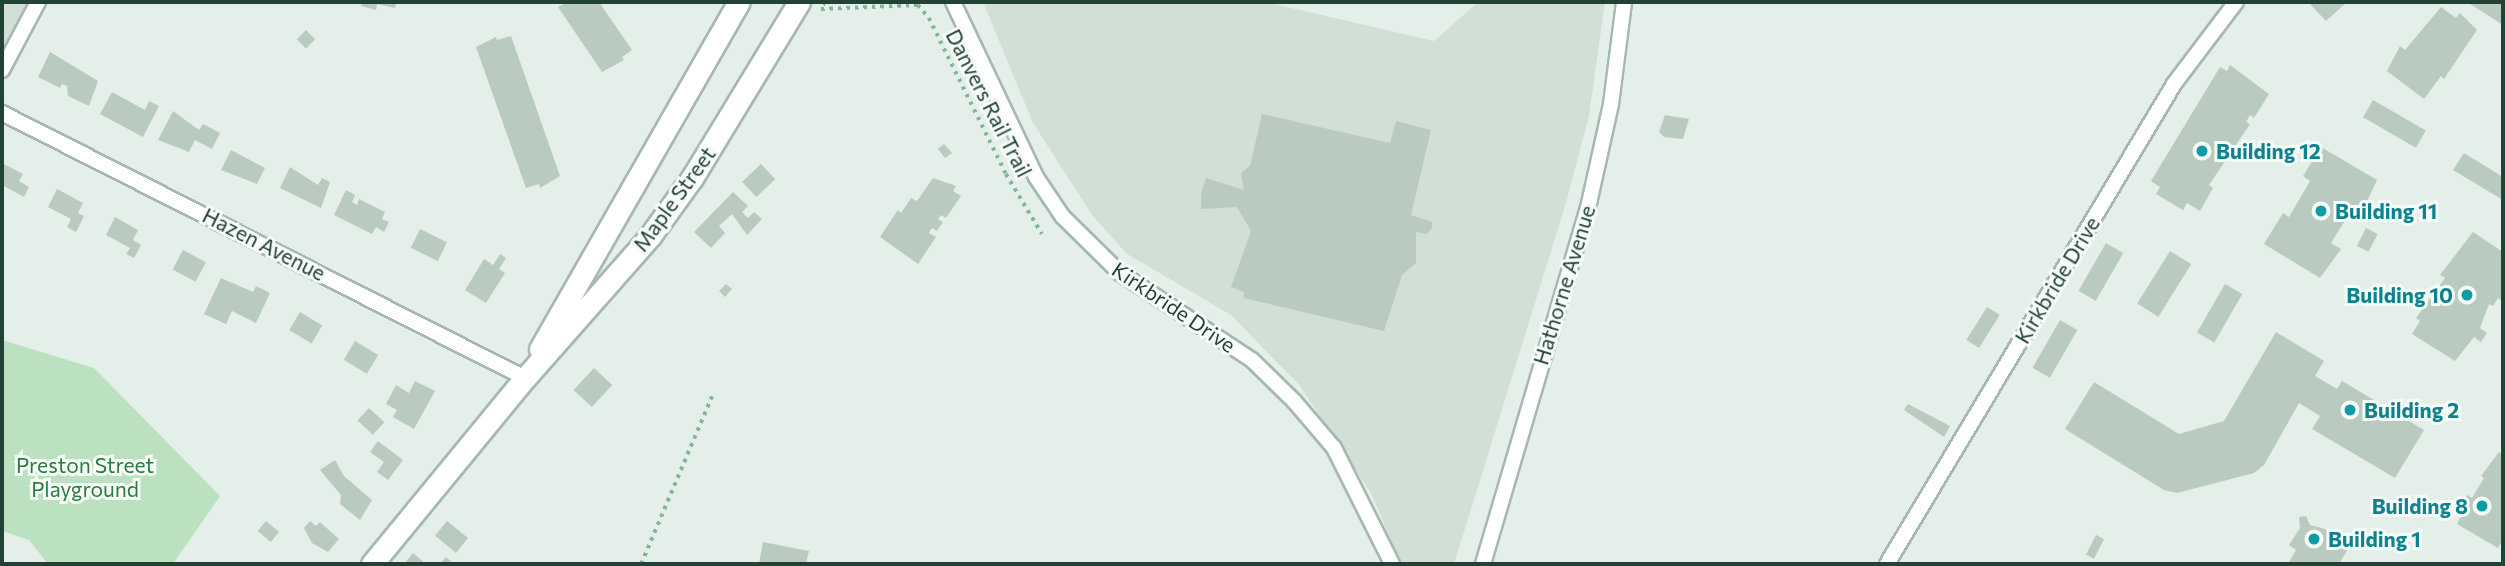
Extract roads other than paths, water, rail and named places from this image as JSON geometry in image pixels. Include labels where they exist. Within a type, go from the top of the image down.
[{"type":"main road","name":"Maple Street","points":[[525,379],[582,270],[739,2]]},
{"type":"main road","name":"Maple Street","points":[[372,564],[525,379],[610,284],[692,178],[799,2]]},
{"type":"street","points":[[2,70],[38,2]]},
{"type":"street","name":"Kirkbride Drive","points":[[953,2],[1019,144],[1056,207],[1120,273],[1252,360],[1294,401],[1334,448],[1392,564]]},
{"type":"street","name":"Hathorne Avenue","points":[[1483,564],[1588,208],[1611,104],[1624,2]]},
{"type":"street","name":"Kirkbride Drive","points":[[1887,564],[2167,95],[2236,2]]},
{"type":"street","name":"Hazen Avenue","points":[[2,113],[525,379]]},
{"type":"place","name":"Building 12","points":[[2202,151]]},
{"type":"place","name":"Building 11","points":[[2321,211]]},
{"type":"place","name":"Building 10","points":[[2467,295]]},
{"type":"place","name":"Building 2","points":[[2350,410]]},
{"type":"place","name":"Building 8","points":[[2482,506]]},
{"type":"place","name":"Building 1","points":[[2314,539]]},
{"type":"park label","name":"Preston Street Playground","points":[[85,477]]}]
